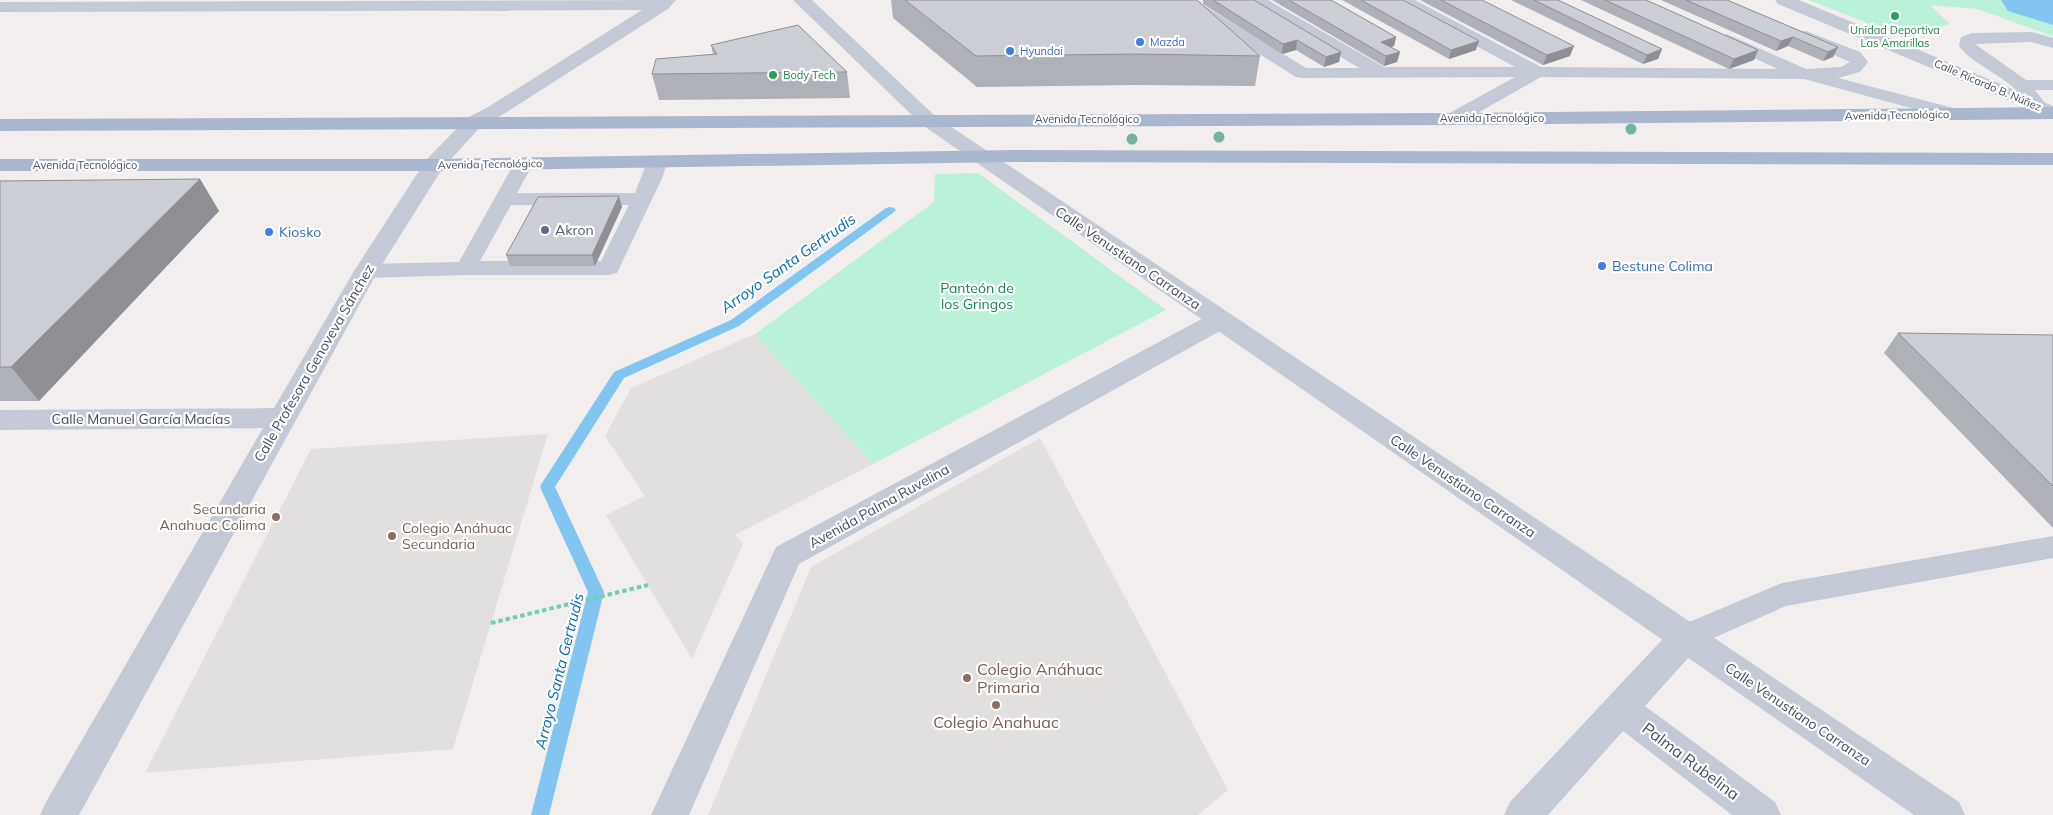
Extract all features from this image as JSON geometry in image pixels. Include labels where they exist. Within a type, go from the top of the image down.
[{"type":"main road","name":"Avenida Tecnológico","points":[[0,125],[1453,119],[1955,114],[2048,111]]},
{"type":"main road","name":"Avenida Tecnológico","points":[[0,165],[434,165],[1013,156],[2053,160]]},
{"type":"street","points":[[802,0],[929,120]]},
{"type":"street","name":"Calle Ricardo B. Núñez","points":[[1784,0],[2048,111]]},
{"type":"street","points":[[0,7],[665,3]]},
{"type":"street","name":"Calle Profesora Genoveva Sánchez","points":[[59,815],[366,271],[434,165],[474,122],[496,111],[665,3]]},
{"type":"street","name":"Calle Venustiano Carranza","points":[[929,120],[980,157],[1946,815]]},
{"type":"street","name":"Avenida Palma Ruvelina","points":[[670,815],[787,556],[1220,320]]},
{"type":"street","name":"Calle Manuel García Macías","points":[[0,420],[282,418]]},
{"type":"street","points":[[1523,815],[1686,638]]},
{"type":"street","name":"Palma Rubelina","points":[[1620,708],[1762,815]]},
{"type":"lane","points":[[1184,0],[1302,73],[1804,74],[1844,72],[1854,68],[1859,62],[1854,56],[1793,30]]},
{"type":"lane","points":[[1257,0],[1379,72]]},
{"type":"lane","points":[[1402,0],[1538,72]]},
{"type":"lane","points":[[1709,31],[1804,74],[1955,114]]},
{"type":"lane","points":[[2048,111],[2022,85],[1967,46],[1967,41],[1972,38],[2032,38],[2053,43]]},
{"type":"lane","points":[[1453,119],[1538,72]]},
{"type":"lane","points":[[2022,85],[2053,85]]},
{"type":"lane","points":[[366,271],[466,268],[609,268],[653,176],[657,162]]},
{"type":"lane","points":[[466,268],[523,164]]},
{"type":"lane","points":[[504,199],[641,199]]},
{"type":"lane","points":[[1686,638],[1782,595],[2053,547]]},
{"type":"path","points":[[491,623],[648,585]]},
{"type":"shaded area","points":[[755,334],[873,464],[735,535],[743,544],[692,659],[606,515],[645,496],[605,436],[631,388]]},
{"type":"shaded area","name":"Colegio Anáhuac Secundaria","points":[[548,434],[453,749],[145,773],[311,449]]},
{"type":"shaded area","name":"Colegio Anáhuac Primaria","points":[[1040,438],[1228,790],[1198,815],[708,815],[811,567]]},
{"type":"green space","name":"Unidad Deportiva Las Amarillas","points":[[1809,0],[2053,0],[2053,36],[1977,9],[1930,5],[1950,24],[1905,38]]},
{"type":"green space","name":"Panteón de los Gringos","points":[[978,173],[1166,310],[873,464],[755,334],[934,202],[935,174]]},
{"type":"building","points":[[905,0],[1197,0],[1260,56],[1137,54],[976,56]]},
{"type":"building","points":[[1213,0],[1254,0],[1341,52],[1326,57],[1297,40],[1283,44]]},
{"type":"building","points":[[1289,0],[1331,0],[1396,37],[1381,42],[1400,52],[1386,56]]},
{"type":"building","points":[[1361,0],[1403,0],[1479,41],[1451,50]]},
{"type":"building","points":[[1441,0],[1482,0],[1574,46],[1547,55]]},
{"type":"building","points":[[1534,0],[1558,0],[1662,49],[1647,55]]},
{"type":"building","points":[[1605,0],[1646,0],[1758,50],[1734,59]]},
{"type":"building","points":[[1686,0],[1727,0],[1838,47],[1828,52],[1793,37],[1781,41]]},
{"type":"building","points":[[798,25],[847,72],[652,74],[656,59],[717,54],[711,45]]},
{"type":"building","points":[[200,179],[11,367],[0,367],[0,181]]},
{"type":"building","points":[[619,196],[592,255],[506,255],[538,197]]},
{"type":"building","points":[[1898,333],[2053,335],[2053,486]]},
{"type":"waterway","points":[[2026,0],[2053,10]]},
{"type":"waterway","name":"Arroyo Santa Gertrudis","points":[[540,815],[596,592],[547,487],[619,375],[735,323],[890,210]]},
{"type":"place","name":"Unidad Deportiva Las Amarillas","points":[[1895,16]]},
{"type":"place","name":"Mazda","points":[[1140,42]]},
{"type":"place","name":"Hyundai","points":[[1010,51]]},
{"type":"place","name":"Body Tech","points":[[773,75]]},
{"type":"place","name":"Akron","points":[[545,230]]},
{"type":"place","name":"Kiosko","points":[[269,232]]},
{"type":"place","name":"Bestune Colima","points":[[1602,266]]},
{"type":"place","name":"Secundaria Anahuac Colima","points":[[276,517]]},
{"type":"place","name":"Colegio Anáhuac Secundaria","points":[[392,536]]},
{"type":"place","name":"Colegio Anáhuac Primaria","points":[[967,678]]},
{"type":"place","name":"Colegio Anahuac","points":[[996,705]]}]
